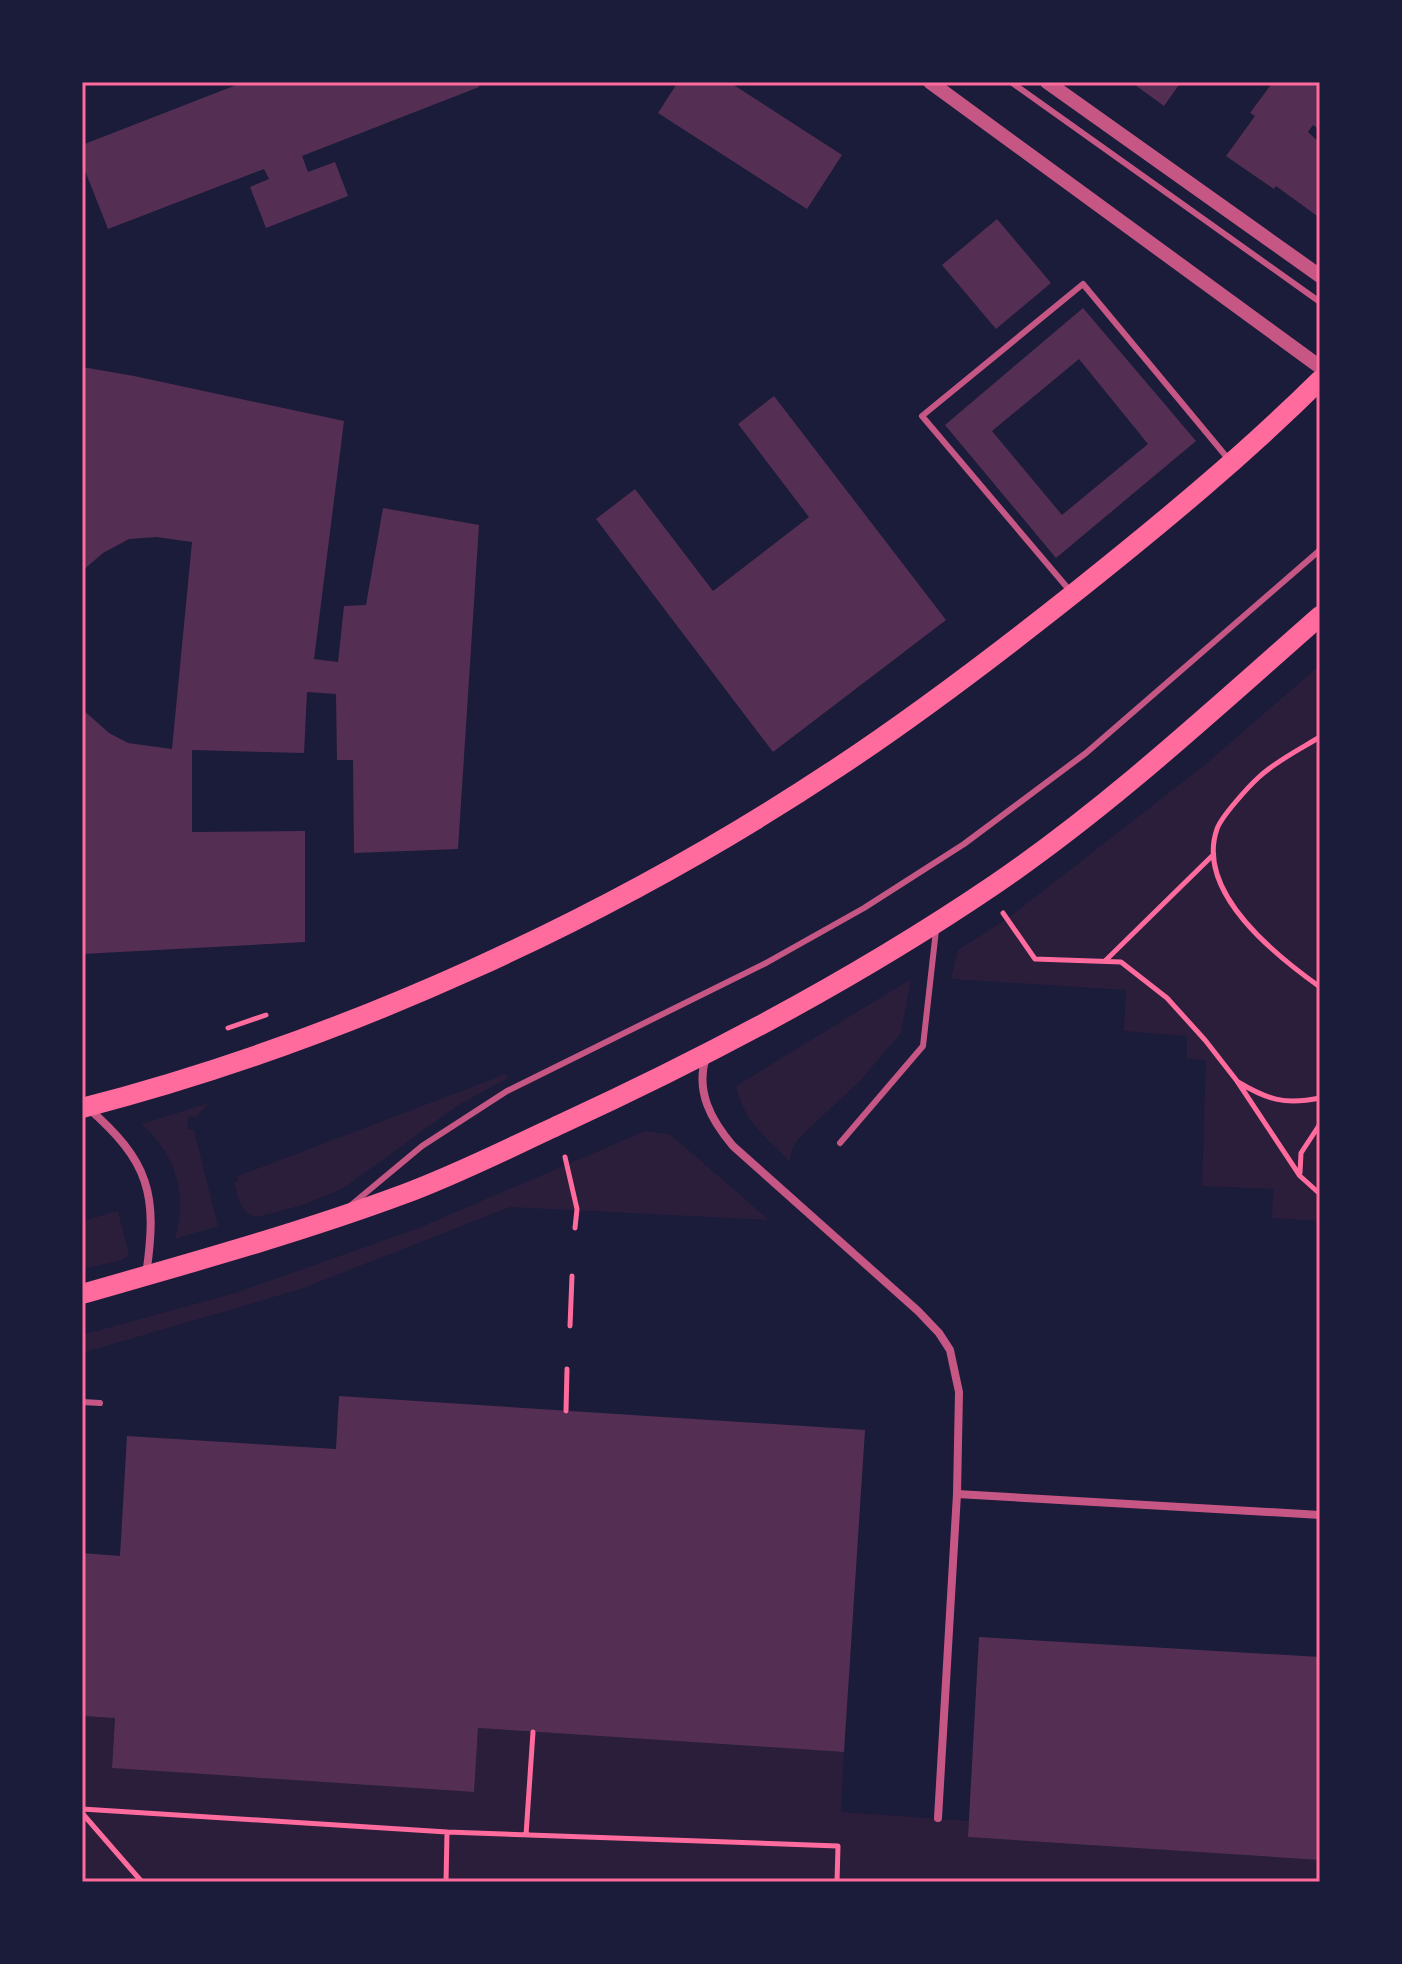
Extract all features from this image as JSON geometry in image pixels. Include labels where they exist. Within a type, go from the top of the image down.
[{"type":"main road","points":[[84,1108],[183,1079],[319,1032],[499,956],[584,915],[727,836],[886,735],[1073,594],[1232,464],[1320,380]]},
{"type":"main road","points":[[82,1294],[336,1219],[408,1192],[499,1153],[707,1055],[796,1007],[993,886],[1091,813],[1320,616]]},
{"type":"street","points":[[930,82],[1320,367]]},
{"type":"street","points":[[1047,82],[1320,276]]},
{"type":"street","points":[[707,1055],[702,1089],[713,1119],[733,1146],[918,1311],[945,1341],[956,1370],[959,1392],[957,1494],[938,1818]]},
{"type":"street","points":[[84,1108],[125,1144],[146,1182],[152,1228],[146,1276]]},
{"type":"street","points":[[957,1494],[1320,1515]]},
{"type":"lane","points":[[1011,82],[1320,302]]},
{"type":"lane","points":[[1073,594],[922,416],[1083,284],[1232,464]]},
{"type":"lane","points":[[336,1219],[384,1175],[432,1139],[507,1091],[766,963],[864,908],[964,844],[1086,753],[1320,550]]},
{"type":"lane","points":[[840,1143],[923,1046],[937,921]]},
{"type":"lane","points":[[82,1402],[100,1403]]},
{"type":"path","points":[[1320,737],[1259,776],[1218,826],[1212,856],[1226,897],[1249,927],[1320,987]]},
{"type":"path","points":[[1105,961],[1212,856]]},
{"type":"path","points":[[1003,913],[1035,959],[1121,962],[1167,998],[1237,1081],[1300,1176],[1320,1194]]},
{"type":"path","points":[[228,1028],[266,1015]]},
{"type":"path","points":[[1237,1081],[1264,1098],[1296,1103],[1320,1098]]},
{"type":"path","points":[[1300,1176],[1301,1153],[1320,1124]]},
{"type":"path","points":[[565,1157],[577,1209],[575,1228]]},
{"type":"path","points":[[570,1326],[572,1276]]},
{"type":"path","points":[[566,1411],[567,1369]]},
{"type":"path","points":[[526,1835],[533,1732]]},
{"type":"path","points":[[82,1811],[447,1832],[838,1846],[837,1882]]},
{"type":"path","points":[[82,1811],[142,1882]]},
{"type":"path","points":[[446,1882],[447,1832]]},
{"type":"shaded area","points":[[1320,665],[1320,1221],[1272,1218],[1273,1189],[1202,1186],[1206,1060],[1187,1059],[1187,1036],[1124,1031],[1126,990],[951,979],[958,950],[1007,919],[1207,763]]},
{"type":"shaded area","points":[[911,979],[901,1033],[860,1081],[798,1139],[790,1162],[750,1119],[736,1086]]},
{"type":"shaded area","points":[[506,1074],[508,1078],[460,1104],[342,1189],[303,1205],[257,1217],[247,1212],[241,1204],[234,1182],[238,1181],[238,1176]]},
{"type":"shaded area","points":[[209,1103],[196,1117],[189,1116],[187,1129],[194,1130],[218,1226],[175,1239],[180,1207],[176,1176],[163,1148],[141,1124]]},
{"type":"shaded area","points":[[645,1131],[670,1134],[769,1220],[510,1207],[301,1289],[82,1353],[82,1335],[235,1293],[416,1229]]},
{"type":"shaded area","points":[[118,1211],[129,1255],[122,1260],[82,1269],[82,1221]]},
{"type":"shaded area","points":[[82,1716],[115,1718],[112,1768],[473,1792],[478,1728],[844,1752],[841,1812],[969,1821],[968,1837],[1320,1860],[1320,1882],[82,1882]]},
{"type":"building","points":[[244,82],[477,82],[479,87],[302,156],[308,172],[335,162],[348,196],[266,228],[250,187],[269,179],[264,169],[108,229],[82,163],[82,145]]},
{"type":"building","points":[[678,82],[729,82],[842,155],[807,209],[658,113]]},
{"type":"building","points":[[1131,82],[1181,82],[1164,106]]},
{"type":"building","points":[[1273,82],[1320,82],[1320,127],[1313,125],[1308,132],[1320,143],[1320,218],[1276,186],[1274,189],[1226,156],[1255,116],[1250,113]]},
{"type":"building","points":[[997,219],[1051,283],[996,329],[942,265]]},
{"type":"building","points":[[1083,308],[1196,441],[1056,558],[945,425]],"holes":[[[1079,359],[1148,444],[1062,515],[992,431]]]},
{"type":"building","points":[[82,367],[344,421],[314,659],[338,662],[344,606],[366,605],[383,508],[479,525],[458,849],[354,853],[353,760],[337,760],[336,694],[307,692],[304,753],[192,750],[192,832],[305,831],[305,942],[82,954],[82,709],[109,733],[128,743],[172,749],[192,542],[156,537],[129,539],[103,553],[82,571]]},
{"type":"building","points":[[774,396],[946,620],[773,752],[596,519],[635,489],[713,591],[809,517],[738,424]]},
{"type":"building","points":[[339,1396],[865,1430],[844,1752],[478,1728],[474,1792],[112,1768],[115,1718],[82,1716],[82,1553],[120,1556],[127,1436],[336,1449]]},
{"type":"building","points":[[979,1637],[1320,1657],[1320,1860],[968,1837]]}]
